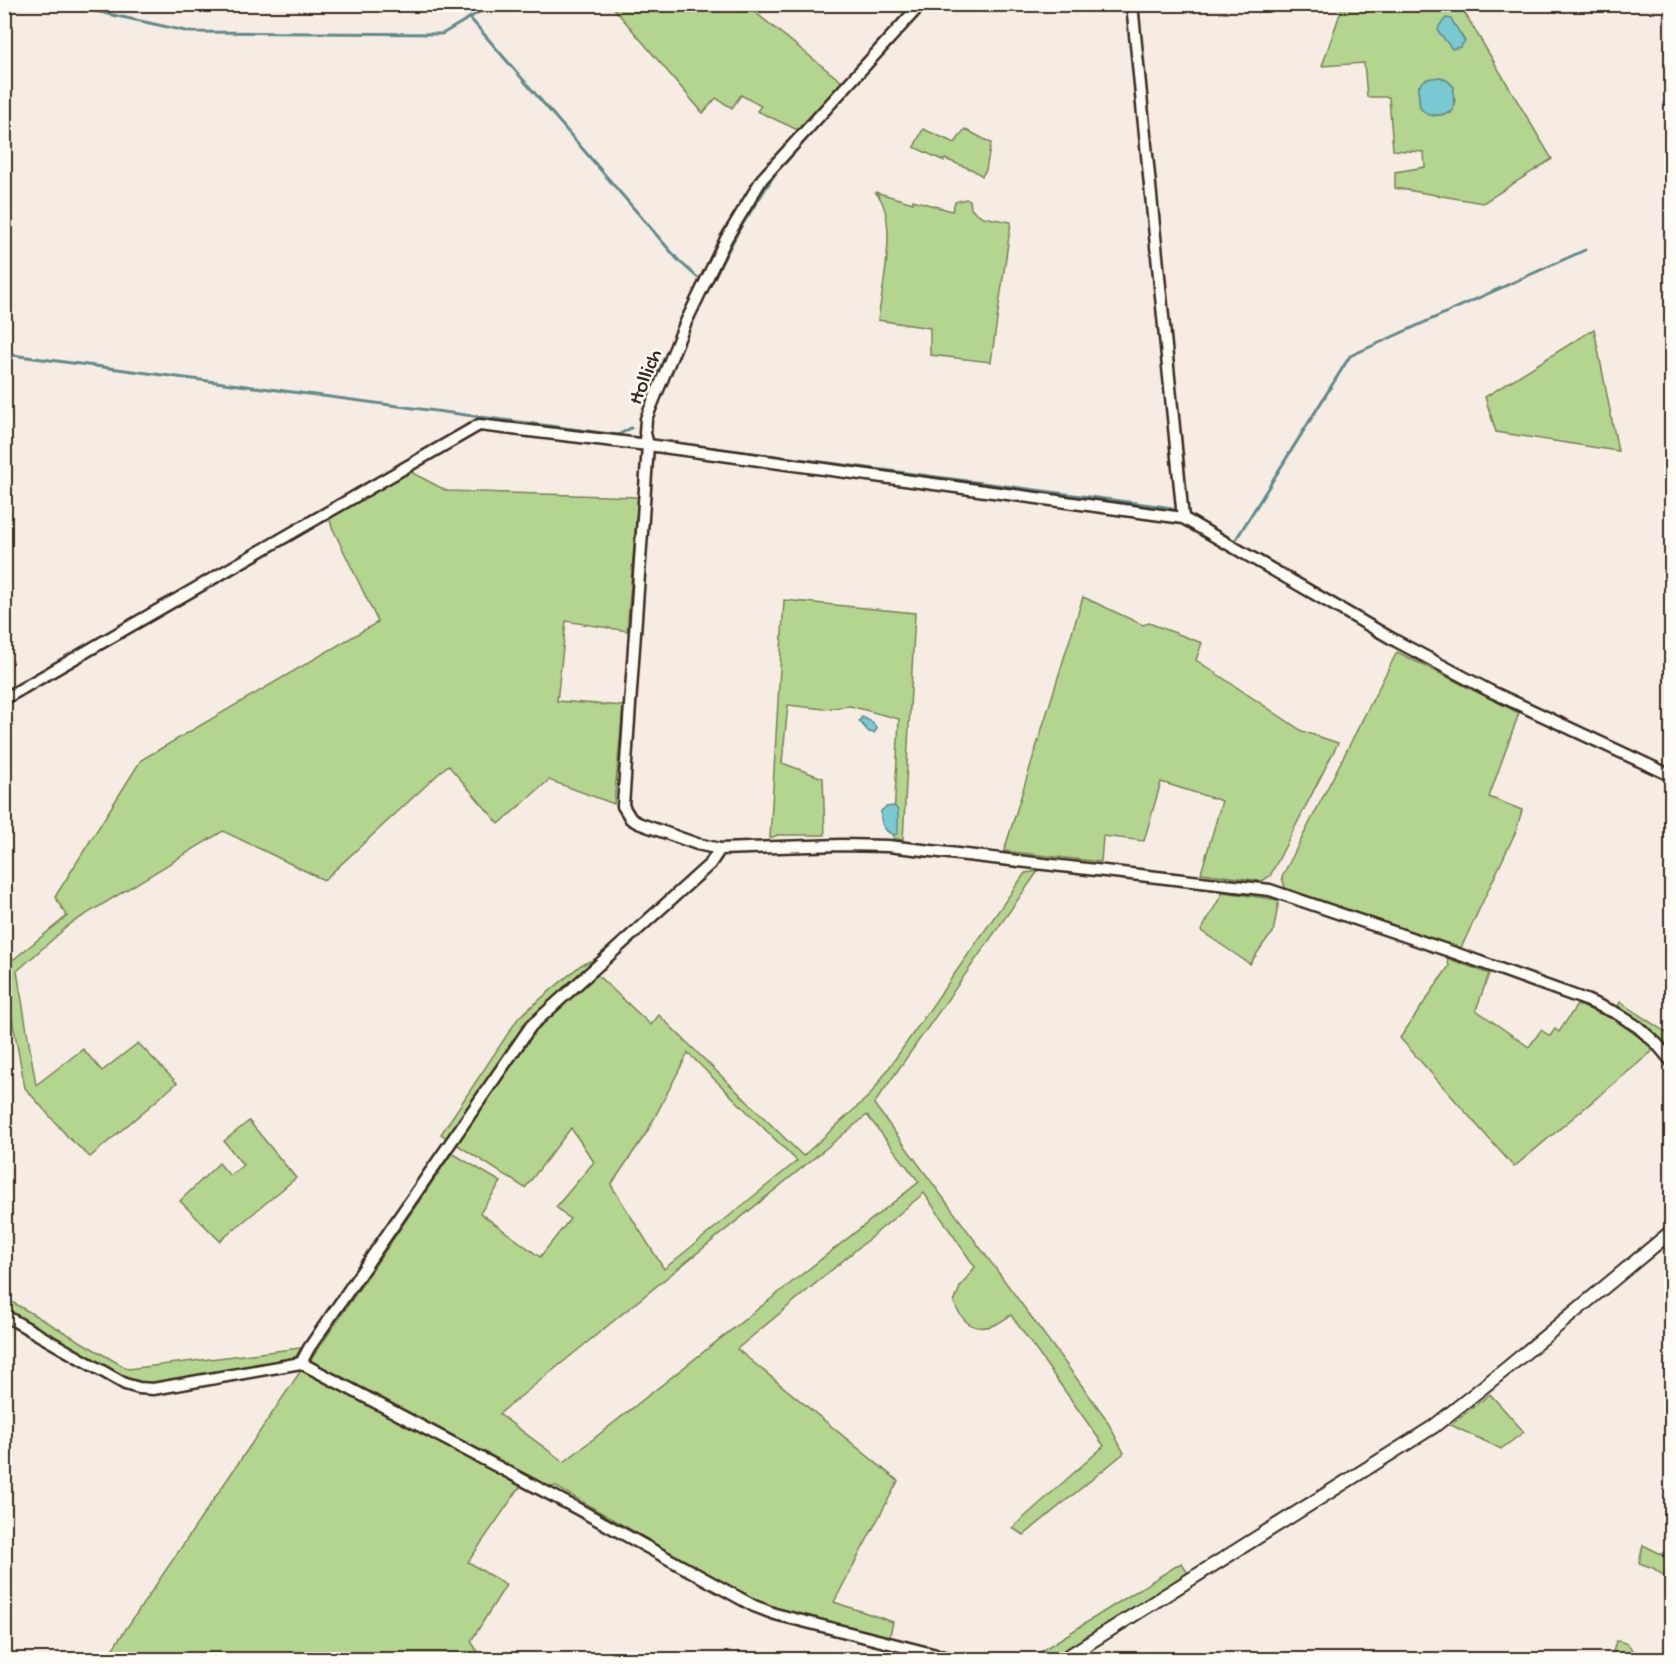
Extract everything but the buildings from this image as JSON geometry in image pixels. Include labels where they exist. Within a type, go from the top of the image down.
[{"type":"street","name":"Hollich","points":[[921,4],[762,179],[726,239],[685,324],[646,419],[645,433],[648,445],[623,806],[631,819],[697,844],[720,849],[841,845],[888,846],[1270,890],[1458,954],[1616,1013],[1638,1027],[1657,1044],[1671,1062]]},
{"type":"street","points":[[1132,4],[1184,518]]},
{"type":"street","points":[[4,699],[478,425],[648,445],[1184,518],[1396,641],[1479,685],[1671,776]]},
{"type":"street","points":[[301,1363],[309,1348],[531,1026],[710,864],[720,849]]},
{"type":"street","points":[[1062,1659],[1432,1427],[1489,1383],[1671,1231]]},
{"type":"street","points":[[4,1315],[110,1376],[139,1388],[153,1389],[301,1363],[578,1509],[754,1606],[775,1614],[956,1659]]},
{"type":"green space","points":[[611,5],[746,5],[842,82],[798,130],[757,111],[761,106],[741,95],[732,108],[716,98],[703,113]]},
{"type":"green space","points":[[1343,5],[1460,5],[1552,159],[1483,203],[1395,188],[1395,172],[1425,167],[1424,152],[1393,150],[1389,97],[1367,97],[1364,63],[1322,66]],"holes":[[[1440,77],[1454,87],[1455,100],[1451,113],[1433,116],[1420,108],[1418,88]]]},
{"type":"green space","points":[[923,129],[955,143],[965,129],[991,143],[986,170],[982,176],[973,170],[945,159],[944,161],[914,147]]},
{"type":"green space","points":[[875,192],[952,211],[955,202],[966,199],[970,200],[971,209],[983,217],[1011,222],[991,362],[930,355],[930,328],[878,320],[888,235],[887,218]]},
{"type":"green space","points":[[1594,329],[1618,451],[1496,432],[1485,397]]},
{"type":"green space","points":[[407,470],[447,491],[638,497],[627,631],[566,621],[557,701],[623,706],[614,804],[549,780],[499,824],[448,765],[324,880],[223,831],[70,924],[17,971],[36,1085],[83,1049],[102,1071],[138,1043],[177,1083],[90,1157],[68,1137],[25,1088],[5,980],[4,957],[14,959],[67,916],[55,897],[141,760],[378,622],[329,517]]},
{"type":"green space","points":[[1083,597],[1143,625],[1149,623],[1202,643],[1196,660],[1302,731],[1338,743],[1270,876],[1262,881],[1201,873],[1222,801],[1161,782],[1144,841],[1103,836],[1101,862],[1004,851]]},
{"type":"green space","points":[[784,600],[915,613],[903,840],[893,838],[899,719],[850,706],[824,709],[788,705],[782,763],[823,778],[825,835],[778,835],[770,838]]},
{"type":"green space","points":[[1397,652],[1519,713],[1489,797],[1522,810],[1516,831],[1461,948],[1285,888],[1282,877]]},
{"type":"green space","points":[[1038,871],[874,1104],[1105,1417],[1124,1453],[1024,1535],[1012,1528],[1104,1446],[1011,1315],[996,1324],[980,1327],[969,1324],[961,1315],[954,1303],[960,1287],[975,1267],[924,1193],[737,1349],[898,1481],[834,1602],[893,1622],[889,1639],[781,1613],[753,1600],[555,1486],[549,1489],[310,1361],[452,1153],[501,1182],[480,1213],[540,1257],[570,1219],[556,1207],[594,1162],[571,1128],[525,1188],[456,1144],[534,1031],[596,974],[651,1025],[659,1015],[803,1156],[870,1095],[1025,873]],"holes":[[[688,1053],[797,1161],[664,1269],[611,1185],[647,1132]],[[867,1115],[919,1182],[564,1462],[499,1414]]]},
{"type":"green space","points":[[1223,892],[1279,900],[1273,933],[1250,964],[1201,931]]},
{"type":"green space","points":[[602,956],[527,1025],[448,1139],[441,1134],[519,1017],[581,965]]},
{"type":"green space","points":[[1447,958],[1489,974],[1476,1010],[1529,1047],[1541,1030],[1550,1036],[1555,1029],[1559,1032],[1577,1005],[1611,1017],[1655,1049],[1514,1167],[1400,1038],[1449,966]]},
{"type":"green space","points":[[1620,1002],[1671,1036],[1671,1056],[1659,1040],[1618,1006]]},
{"type":"green space","points":[[249,1121],[296,1178],[220,1241],[180,1201],[219,1163],[230,1176],[243,1165],[224,1141]]},
{"type":"green space","points":[[5,1298],[128,1369],[301,1348],[295,1358],[152,1385],[124,1378],[5,1310]]},
{"type":"green space","points":[[302,1369],[522,1484],[468,1562],[506,1585],[471,1641],[482,1659],[105,1660]]},
{"type":"green space","points":[[1490,1394],[1524,1432],[1501,1449],[1451,1425]]},
{"type":"green space","points":[[1643,1545],[1671,1559],[1671,1581],[1653,1568],[1639,1563]]},
{"type":"green space","points":[[1181,1563],[1188,1573],[1074,1645],[1082,1659],[1027,1660]]},
{"type":"green space","points":[[1616,1641],[1629,1646],[1635,1659],[1611,1659]]},
{"type":"water","points":[[1446,18],[1451,19],[1465,41],[1460,47],[1452,49],[1438,31]]},
{"type":"water","points":[[1440,77],[1454,87],[1453,111],[1441,115],[1428,115],[1420,108],[1418,88],[1425,80]]},
{"type":"water","points":[[862,717],[872,722],[877,729],[874,733],[869,732],[859,721]]},
{"type":"water","points":[[894,806],[898,810],[898,833],[895,835],[885,829],[881,815],[881,811],[886,807]]},
{"type":"waterway","points":[[63,4],[190,32],[442,34],[493,4]]},
{"type":"waterway","points":[[470,18],[679,261],[698,278]]},
{"type":"waterway","points":[[785,163],[856,83]]},
{"type":"waterway","points":[[710,285],[740,228],[775,174]]},
{"type":"waterway","points":[[1188,515],[1235,541],[1350,356],[1585,250]]},
{"type":"waterway","points":[[4,354],[618,435],[631,428]]},
{"type":"waterway","points":[[661,441],[1166,507],[1179,512]]}]
